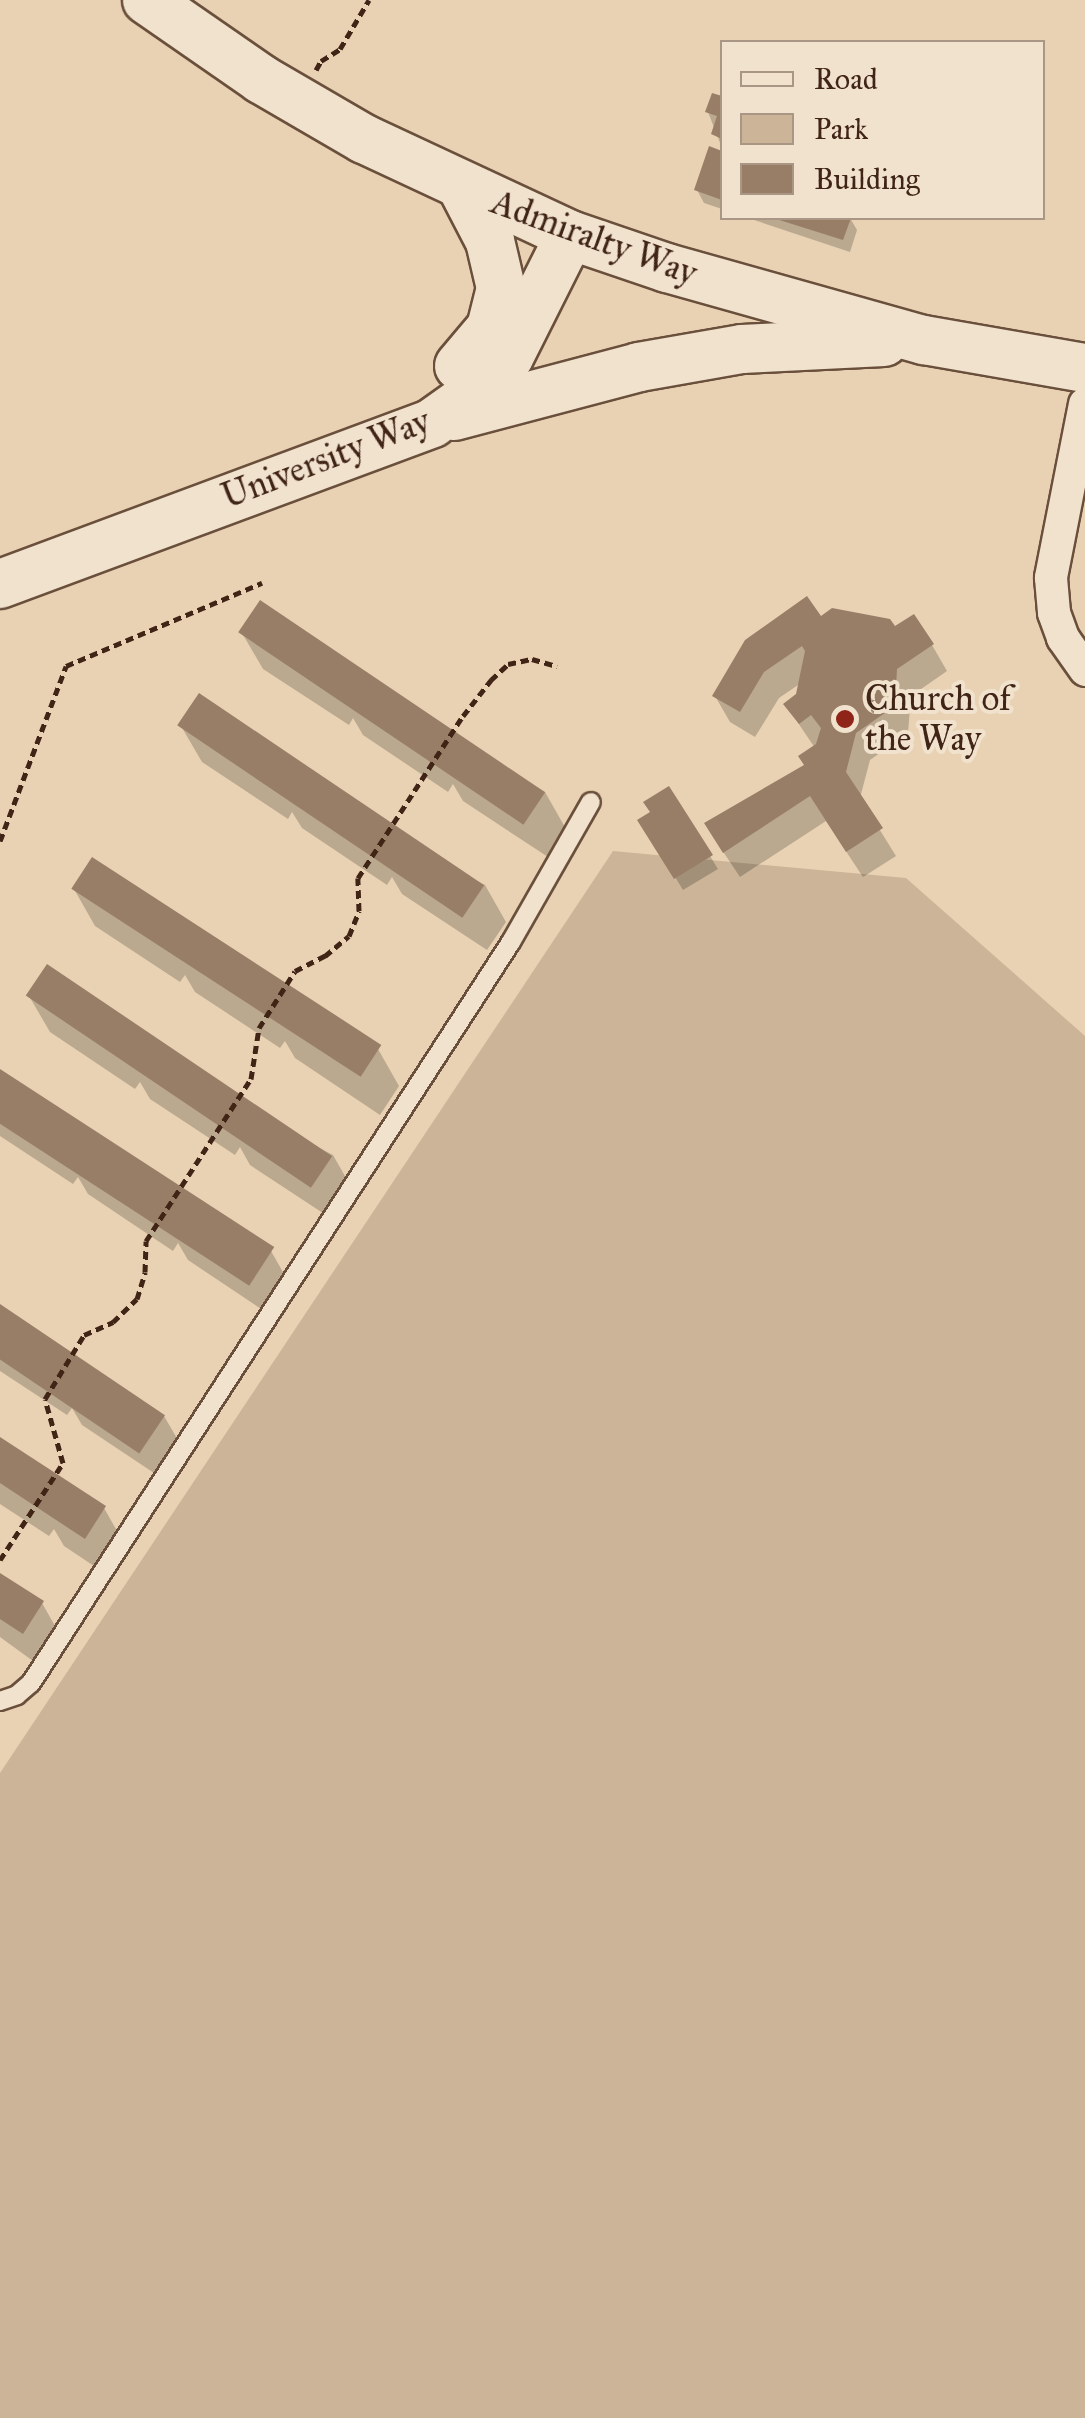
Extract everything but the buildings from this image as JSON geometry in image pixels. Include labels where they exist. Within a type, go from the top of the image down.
[{"type":"main road","name":"Admiralty Way","points":[[147,0],[298,102],[463,189],[570,235],[682,272],[924,340],[1085,368]]},
{"type":"main road","points":[[346,454],[465,360],[491,328],[501,288],[497,263],[463,189]]},
{"type":"main road","name":"University Way","points":[[0,584],[432,422],[470,396],[509,357],[538,308],[570,235]]},
{"type":"main road","points":[[432,422],[640,367],[742,349],[924,340]]},
{"type":"street","points":[[1085,404],[1051,578],[1054,613],[1063,638],[1085,670]]},
{"type":"lane","points":[[0,1701],[31,1683],[511,942],[591,802]]},
{"type":"path","points":[[332,58],[369,0]]},
{"type":"path","points":[[0,842],[66,666],[262,584]]},
{"type":"path","points":[[0,1560],[63,1463],[46,1399],[84,1335],[114,1322],[137,1298],[145,1272],[146,1240],[251,1079],[258,1028],[295,971],[326,956],[348,936],[359,910],[358,878],[463,716],[491,680],[508,664],[532,659],[557,666]]},
{"type":"green space","points":[[613,851],[906,878],[1085,1036],[1085,2418],[0,2418],[0,1773]]},
{"type":"place","name":"Church of the Way","points":[[845,719]]}]
